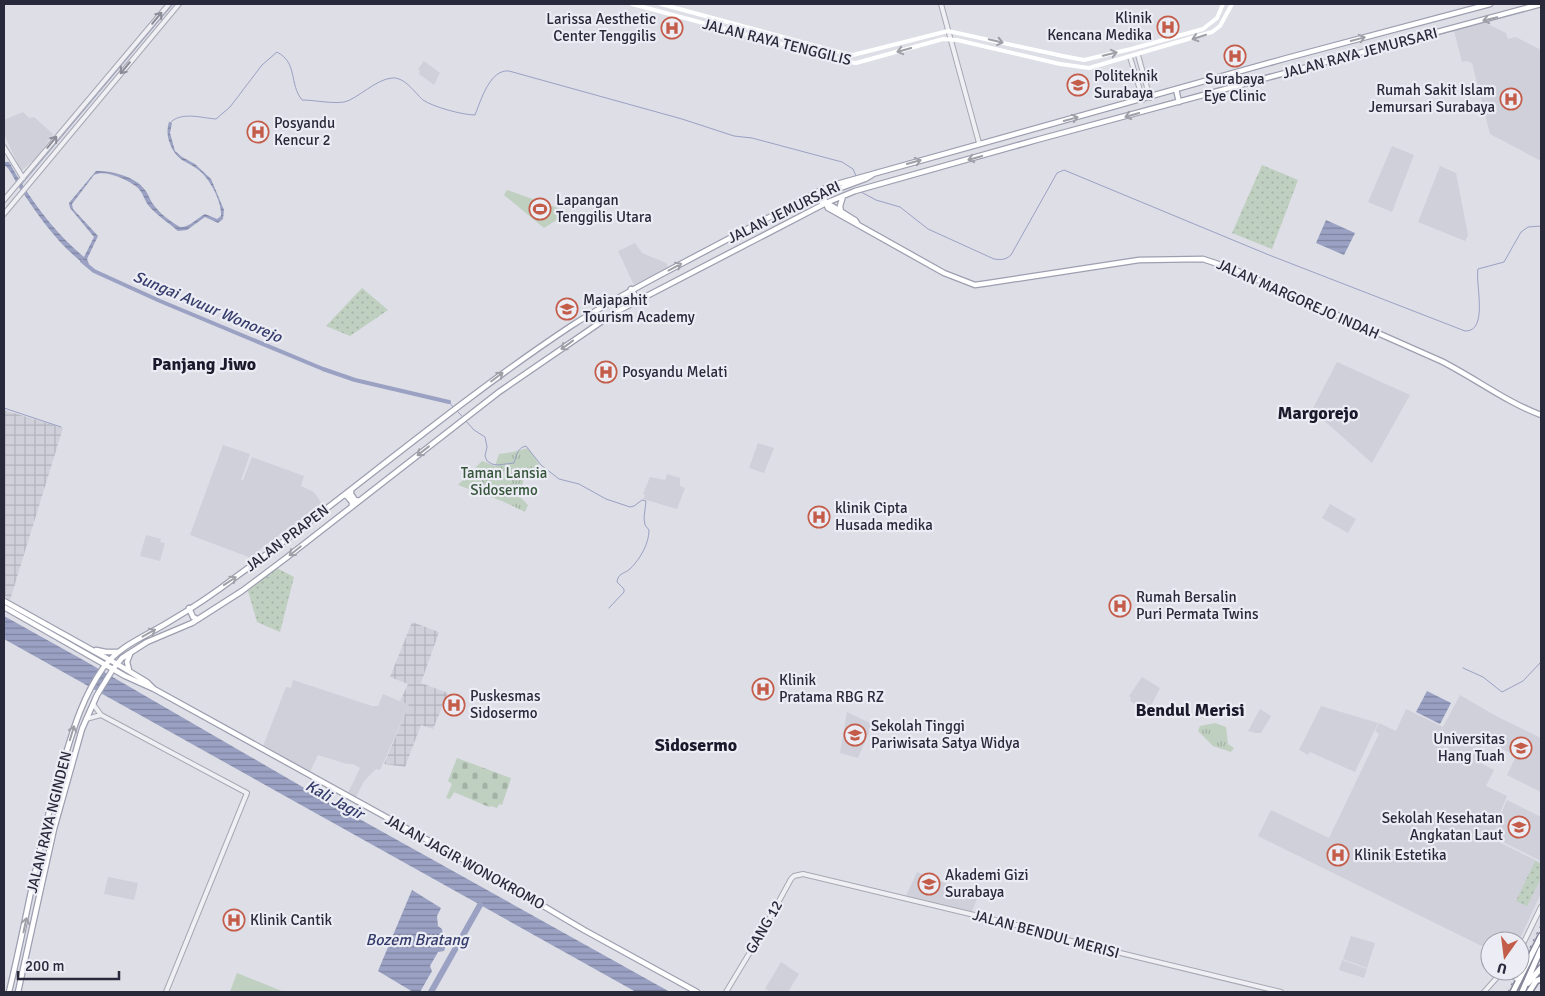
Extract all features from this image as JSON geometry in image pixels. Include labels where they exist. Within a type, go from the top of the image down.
[{"type":"highway","points":[[1530,958],[1541,936]]},
{"type":"highway","points":[[1522,992],[1541,949]]},
{"type":"highway","points":[[1526,984],[1541,968]]},
{"type":"highway","points":[[1529,992],[1536,981],[1541,980]]},
{"type":"highway","points":[[1513,992],[1519,981]]},
{"type":"main road","name":"JALAN RAYA TENGGILIS","points":[[632,4],[792,48],[856,63],[943,39],[951,39]]},
{"type":"main road","points":[[654,10],[655,4]]},
{"type":"main road","name":"JALAN RAYA TENGGILIS","points":[[661,4],[853,55],[948,30]]},
{"type":"main road","points":[[948,30],[1078,60],[1090,59],[1202,29],[1217,18],[1223,4]]},
{"type":"main road","points":[[951,39],[1060,64],[1089,68],[1203,36],[1217,29],[1232,4]]},
{"type":"main road","name":"JALAN RAYA JEMURSARI","points":[[1176,89],[1490,4]]},
{"type":"main road","name":"JALAN RAYA JEMURSARI","points":[[1179,102],[1541,4]]},
{"type":"main road","points":[[1169,38],[1170,45]]},
{"type":"main road","points":[[792,48],[795,41]]},
{"type":"main road","points":[[826,203],[824,197],[827,193],[855,180],[979,143],[1143,100],[1176,89],[1179,102]]},
{"type":"main road","name":"JALAN JEMURSARI","points":[[467,416],[614,313],[826,203],[858,190],[1179,102]]},
{"type":"main road","name":"JALAN JEMURSARI","points":[[458,406],[528,355],[631,289],[821,190],[855,180]]},
{"type":"main road","points":[[841,212],[840,206],[843,196]]},
{"type":"main road","points":[[790,206],[798,206],[814,200],[821,200],[826,203]]},
{"type":"main road","name":"JALAN MARGOREJO INDAH","points":[[826,203],[857,223],[958,279],[975,285],[1139,260],[1164,258],[1208,260],[1233,269],[1441,361],[1469,375],[1522,408],[1541,415]]},
{"type":"main road","name":"JALAN MARGOREJO INDAH","points":[[826,203],[831,211],[853,223],[857,223]]},
{"type":"main road","points":[[631,289],[638,301]]},
{"type":"main road","name":"JALAN PRAPEN","points":[[110,660],[118,652],[190,610],[237,577],[348,494],[458,406]]},
{"type":"main road","name":"JALAN PRAPEN","points":[[117,664],[147,642],[179,629],[242,591],[286,558],[354,502],[462,422],[467,416]]},
{"type":"main road","points":[[348,494],[354,502]]},
{"type":"main road","name":"JALAN JAGIR WONOKROMO","points":[[4,601],[130,671],[150,684],[154,689]]},
{"type":"main road","name":"JALAN JAGIR WONOKROMO","points":[[4,607],[113,669],[154,689],[491,875],[623,952],[697,992]]},
{"type":"main road","points":[[190,610],[195,618]]},
{"type":"main road","points":[[88,648],[106,652],[118,652]]},
{"type":"main road","points":[[130,671],[127,664],[131,652]]},
{"type":"main road","name":"JALAN RAYA NGINDEN","points":[[10,991],[59,775],[74,725],[88,693],[102,669],[110,660]]},
{"type":"main road","name":"JALAN RAYA NGINDEN","points":[[18,992],[47,859],[85,719],[117,664]]},
{"type":"main road","points":[[40,858],[47,859]]},
{"type":"main road","points":[[10,991],[18,992]]},
{"type":"street","points":[[4,214],[142,42],[170,4]]},
{"type":"street","points":[[4,200],[142,42],[178,4]]},
{"type":"street","points":[[941,4],[979,143]]},
{"type":"street","points":[[1138,54],[1150,98]]},
{"type":"street","points":[[1130,56],[1143,100]]},
{"type":"street","points":[[4,147],[22,179]]},
{"type":"street","points":[[93,704],[101,715],[247,793],[166,992]]},
{"type":"street","points":[[85,719],[101,715]]},
{"type":"street","name":"GANG 12","points":[[726,992],[791,879],[798,875],[810,875]]},
{"type":"street","name":"JALAN BENDUL MERISI","points":[[810,875],[1281,992]]},
{"type":"street","points":[[1529,931],[1541,907]]},
{"type":"street","points":[[1484,992],[1494,981]]},
{"type":"shaded area","name":"Rumah Sakit Islam Jemursari Surabaya","points":[[1486,23],[1506,33],[1508,39],[1516,37],[1541,50],[1541,161],[1490,134],[1472,63],[1462,62],[1454,31]]},
{"type":"shaded area","points":[[424,61],[440,73],[434,85],[419,74],[420,71],[418,69]]},
{"type":"shaded area","points":[[23,112],[29,118],[34,117],[53,134],[36,158],[21,171],[4,134],[4,120]]},
{"type":"shaded area","points":[[1392,146],[1414,155],[1392,212],[1368,202]]},
{"type":"shaded area","points":[[1440,166],[1456,173],[1468,235],[1465,241],[1418,222]]},
{"type":"shaded area","points":[[635,243],[642,253],[666,263],[668,267],[634,285],[618,251]]},
{"type":"shaded area","points":[[1337,362],[1410,395],[1372,463],[1312,410]]},
{"type":"shaded area","points":[[4,410],[63,428],[10,600],[4,596]]},
{"type":"shaded area","points":[[758,443],[774,448],[764,473],[749,468]]},
{"type":"shaded area","points":[[223,445],[250,454],[241,480],[243,480],[252,457],[304,476],[301,486],[314,492],[322,504],[257,552],[254,559],[190,535]]},
{"type":"shaded area","points":[[667,474],[680,478],[680,486],[685,488],[677,509],[643,499],[645,495],[643,494],[650,477],[665,480]]},
{"type":"shaded area","points":[[1330,504],[1356,519],[1348,533],[1322,518]]},
{"type":"shaded area","points":[[146,535],[161,539],[160,542],[165,543],[160,561],[140,556]]},
{"type":"shaded area","points":[[412,622],[439,632],[421,683],[448,693],[433,729],[421,725],[405,767],[384,764],[409,705],[400,701],[408,684],[390,677]]},
{"type":"shaded area","points":[[1142,677],[1160,688],[1148,712],[1130,701],[1131,698],[1129,696]]},
{"type":"shaded area","points":[[293,680],[372,706],[378,706],[383,694],[409,705],[380,770],[376,769],[364,781],[355,799],[347,795],[360,768],[353,764],[318,755],[309,774],[263,746],[286,687],[291,688]]},
{"type":"shaded area","points":[[1460,695],[1496,716],[1541,738],[1541,792],[1507,775],[1516,756],[1485,740],[1475,760],[1494,770],[1486,786],[1507,796],[1500,816],[1507,800],[1541,817],[1541,861],[1493,837],[1502,816],[1491,838],[1541,863],[1541,893],[1524,931],[1480,931],[1480,945],[1258,836],[1271,810],[1329,838],[1379,734],[1375,731],[1379,723],[1396,731],[1406,709],[1443,727]]},
{"type":"shaded area","points":[[1321,706],[1378,723],[1355,772],[1310,752],[1308,755],[1299,750]]},
{"type":"shaded area","points":[[1260,709],[1271,716],[1261,733],[1248,731]]},
{"type":"shaded area","name":"Sekolah Tinggi Pariwisata Satya Widya","points":[[847,712],[870,723],[871,728],[858,758],[840,753]]},
{"type":"shaded area","name":"Akademi Gizi Surabaya","points":[[917,872],[978,896],[971,914],[905,898]]},
{"type":"shaded area","points":[[108,877],[138,883],[134,900],[104,894]]},
{"type":"shaded area","points":[[1351,936],[1375,943],[1367,968],[1343,959]]},
{"type":"shaded area","points":[[1342,960],[1367,969],[1364,978],[1339,970]]},
{"type":"shaded area","points":[[781,962],[799,974],[788,992],[771,992],[765,989]]},
{"type":"green space","points":[[1262,165],[1298,180],[1272,249],[1232,233]]},
{"type":"green space","name":"Lapangan Tenggilis Utara","points":[[507,190],[569,212],[544,228],[504,195]]},
{"type":"green space","points":[[362,288],[388,310],[350,336],[326,326]]},
{"type":"green space","name":"Taman Lansia Sidosermo","points":[[528,448],[541,467],[535,478],[525,476],[519,496],[528,505],[525,512],[502,501],[458,485],[482,461],[495,466],[499,454]]},
{"type":"green space","points":[[277,568],[294,577],[280,632],[257,622],[248,591]]},
{"type":"green space","points":[[1215,723],[1226,727],[1228,744],[1234,748],[1231,752],[1213,746],[1198,731],[1200,726]]},
{"type":"green space","points":[[457,758],[511,778],[502,805],[499,804],[497,808],[489,807],[454,792],[450,799],[446,798],[452,784],[448,781]]},
{"type":"green space","points":[[1535,861],[1541,864],[1541,878],[1527,906],[1516,901]]},
{"type":"green space","points":[[237,973],[284,992],[230,992]]},
{"type":"water","points":[[169,122],[172,123],[170,133],[175,151],[195,164],[211,179],[224,210],[223,219],[218,223],[205,217],[187,230],[178,231],[151,208],[140,190],[134,185],[110,174],[94,175],[72,204],[73,209],[98,236],[87,259],[89,264],[84,264],[50,230],[35,211],[9,169],[4,165],[4,162],[9,162],[42,213],[61,236],[84,257],[94,237],[70,208],[69,203],[96,171],[116,173],[141,185],[158,211],[180,227],[190,224],[205,214],[217,219],[221,216],[218,199],[209,182],[202,173],[175,154],[169,141]]},
{"type":"water","points":[[1326,220],[1355,233],[1344,255],[1316,243]]},
{"type":"water","name":"Kali Jagir","points":[[4,616],[320,797],[670,992],[636,992],[4,639]]},
{"type":"water","points":[[1427,691],[1451,703],[1440,724],[1416,712]]},
{"type":"water","name":"Bozem Bratang","points":[[412,890],[441,908],[437,916],[438,926],[442,929],[445,948],[444,951],[438,952],[430,966],[432,971],[420,992],[413,992],[378,971]]},
{"type":"waterway","points":[[22,184],[173,4]]},
{"type":"waterway","points":[[170,123],[174,119],[185,116],[216,119],[230,107],[262,65],[277,52],[288,62],[298,94],[302,100],[344,102],[379,82],[397,78],[405,82],[428,103],[463,114],[475,115],[491,80],[502,72],[509,71],[682,119],[734,136],[752,138],[842,162],[853,169],[856,176]]},
{"type":"waterway","points":[[861,192],[876,200],[900,207],[928,229],[994,259],[1001,259],[1011,255],[1057,173],[1064,170],[1269,255],[1465,331],[1472,329],[1477,324],[1479,316],[1478,269],[1504,262],[1521,232],[1528,227],[1541,226]]},
{"type":"waterway","points":[[132,180],[141,186]]},
{"type":"waterway","name":"Sungai Avuur Wonorejo","points":[[82,261],[94,271],[160,301],[323,369],[355,380],[449,402]]},
{"type":"waterway","name":"Sungai Avuur Wonorejo","points":[[449,402],[454,408]]},
{"type":"waterway","points":[[4,408],[61,427]]},
{"type":"waterway","points":[[457,411],[463,417]]},
{"type":"waterway","points":[[465,420],[474,430],[485,437],[487,447],[485,456],[487,461],[492,464],[514,463],[519,450],[526,446],[541,465],[559,479],[579,484],[606,499],[630,507],[642,500],[646,501],[644,518],[645,525],[649,530],[646,546],[634,565],[619,577],[617,582],[624,589],[624,592],[609,608]]},
{"type":"waterway","points":[[1463,668],[1483,677],[1502,692],[1523,681],[1541,662]]},
{"type":"waterway","points":[[431,992],[480,905]]},
{"type":"railway","points":[[1530,948],[1541,925]]},
{"type":"railway","points":[[1508,992],[1513,981]]},
{"type":"place","name":"Klinik Kencana Medika","points":[[1168,27]]},
{"type":"place","name":"Larissa Aesthetic Center Tenggilis","points":[[672,28]]},
{"type":"place","name":"Surabaya Eye Clinic","points":[[1235,56]]},
{"type":"place","name":"Politeknik Surabaya","points":[[1078,85]]},
{"type":"place","name":"Rumah Sakit Islam Jemursari Surabaya","points":[[1511,99]]},
{"type":"place","name":"Posyandu Kencur 2","points":[[258,132]]},
{"type":"place","name":"Lapangan Tenggilis Utara","points":[[540,209]]},
{"type":"place","name":"Majapahit Tourism Academy","points":[[567,309]]},
{"type":"place","name":"Posyandu Melati","points":[[606,372]]},
{"type":"place","name":"klinik Cipta Husada medika","points":[[819,517]]},
{"type":"place","name":"Rumah Bersalin Puri Permata Twins","points":[[1120,606]]},
{"type":"place","name":"Klinik Pratama RBG RZ","points":[[763,689]]},
{"type":"place","name":"Puskesmas Sidosermo","points":[[454,705]]},
{"type":"place","name":"Sekolah Tinggi Pariwisata Satya Widya","points":[[855,735]]},
{"type":"place","name":"Universitas Hang Tuah","points":[[1521,748]]},
{"type":"place","name":"Sekolah Kesehatan Angkatan Laut","points":[[1519,827]]},
{"type":"place","name":"Klinik Estetika","points":[[1338,855]]},
{"type":"place","name":"Akademi Gizi Surabaya","points":[[929,884]]},
{"type":"place","name":"Klinik Cantik","points":[[234,920]]},
{"type":"district","name":"Panjang Jiwo","points":[[204,364]]},
{"type":"district","name":"Margorejo","points":[[1318,413]]},
{"type":"district","name":"Bendul Merisi","points":[[1190,710]]},
{"type":"district","name":"Sidosermo","points":[[696,745]]}]
